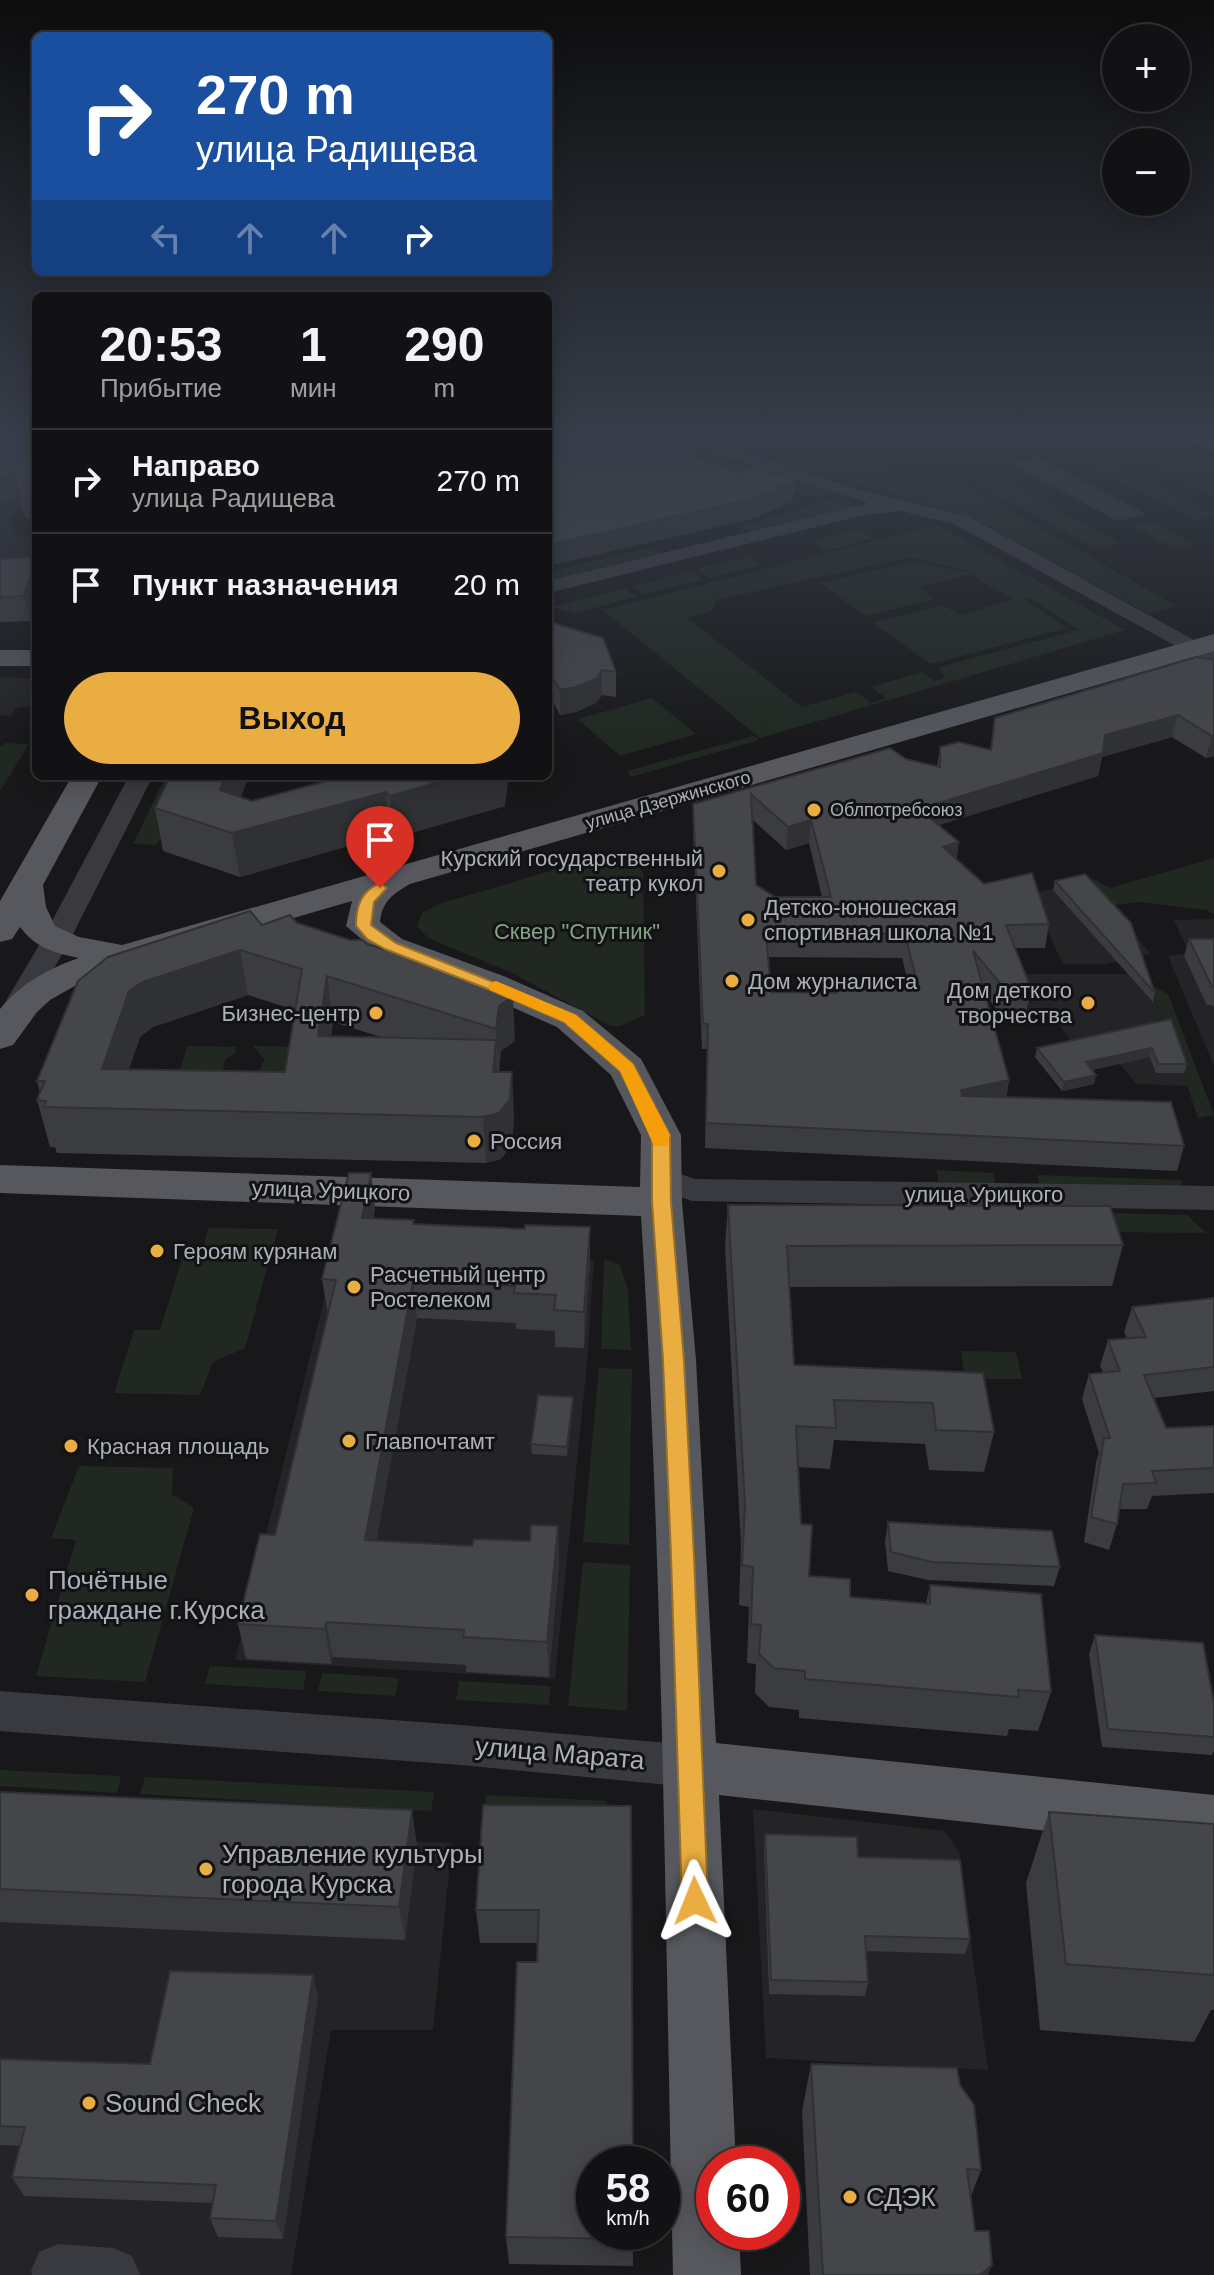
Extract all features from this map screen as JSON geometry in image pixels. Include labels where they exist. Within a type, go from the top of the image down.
[{"type":"main road","name":"улица Дзержинского","points":[[5,1029],[31,994],[46,983],[122,956],[1207,650]]},
{"type":"main road","points":[[0,658],[32,658]]},
{"type":"main road","points":[[0,932],[85,780]]},
{"type":"main road","points":[[398,877],[367,901],[363,919],[366,929],[390,946],[493,985],[570,1019],[627,1068],[661,1135],[661,1190],[673,1360],[690,1766],[707,2275]]},
{"type":"main road","points":[[27,887],[31,921],[43,935],[55,942],[122,956]]},
{"type":"main road","name":"улица Урицкого","points":[[0,1179],[661,1190]]},
{"type":"main road","name":"улица Марата","points":[[690,1766],[1214,1822]]},
{"type":"street","points":[[552,586],[734,541]]},
{"type":"street","points":[[1001,541],[1207,650]]},
{"type":"street","points":[[5,1029],[55,942],[139,780]]},
{"type":"street","name":"улица Урицкого","points":[[661,1190],[1214,1198]]},
{"type":"street","name":"улица Марата","points":[[0,1711],[461,1745],[690,1766]]},
{"type":"street","points":[[58,2271],[113,2275]]},
{"type":"shaded area","points":[[0,541],[32,541],[32,597],[0,620]]},
{"type":"shaded area","points":[[0,677],[32,679],[32,705],[16,708],[11,716],[0,715]]},
{"type":"shaded area","points":[[1084,881],[1151,954],[1105,964],[1063,964],[1043,921],[1010,899]]},
{"type":"shaded area","points":[[1214,919],[1214,1066],[1168,956],[1189,953],[1174,920]]},
{"type":"shaded area","points":[[1012,974],[1143,974],[1168,1028],[1188,1086],[1136,1084],[1102,1042],[1073,1044],[1051,1013],[1024,1013]]},
{"type":"shaded area","name":"Главпочтамт","points":[[336,1251],[594,1260],[587,1363],[555,1679],[235,1660]]},
{"type":"shaded area","points":[[753,1809],[945,1831],[959,1852],[988,2070],[766,2058]]},
{"type":"shaded area","points":[[0,1826],[452,1843],[433,2030],[331,2030],[291,2275],[0,2275]]},
{"type":"green space","points":[[813,541],[861,541],[825,551]]},
{"type":"green space","points":[[873,541],[966,541],[1125,630],[760,738],[603,610]],"holes":[[[911,557],[973,572],[911,562],[820,583],[866,616],[935,599],[918,587],[971,574],[1013,600],[959,615],[943,605],[873,623],[931,664],[1067,628],[1023,599],[1028,597],[1079,630],[939,667],[945,678],[934,681],[922,672],[871,687],[886,698],[871,703],[856,692],[802,707],[687,618],[712,611],[716,600]]]},
{"type":"green space","points":[[1015,541],[1063,541],[1176,606],[1149,614]]},
{"type":"green space","points":[[1081,541],[1119,543],[1095,549]]},
{"type":"green space","points":[[1160,541],[1193,544],[1174,549]]},
{"type":"green space","points":[[653,547],[662,553],[552,580],[552,571]]},
{"type":"green space","points":[[751,556],[762,565],[710,578],[698,569]]},
{"type":"green space","points":[[691,571],[702,580],[643,594],[633,586]]},
{"type":"green space","points":[[625,588],[636,597],[574,613],[552,607]]},
{"type":"green space","points":[[652,698],[696,734],[620,756],[578,719]]},
{"type":"green space","points":[[753,736],[759,740],[631,777],[627,771]]},
{"type":"green space","points":[[5,743],[29,744],[0,791],[0,746]]},
{"type":"green space","points":[[164,780],[187,780],[157,845],[133,844]]},
{"type":"green space","name":"Сквер \"Спутник\"","points":[[618,856],[635,862],[643,873],[645,1015],[620,1026],[611,1026],[514,974],[428,938],[417,926],[422,913],[439,904],[597,857]]},
{"type":"green space","points":[[1214,858],[1214,914],[1207,910],[1139,902],[1105,906],[1083,884],[1093,879],[1110,888]]},
{"type":"green space","points":[[1148,984],[1168,994],[1214,1115],[1198,1118],[1168,1028]]},
{"type":"green space","points":[[187,1046],[236,1047],[235,1053],[226,1059],[223,1067],[227,1073],[178,1077]]},
{"type":"green space","points":[[253,1046],[300,1047],[293,1079],[257,1073],[265,1060]]},
{"type":"green space","points":[[937,1170],[994,1173],[995,1184],[938,1182]]},
{"type":"green space","points":[[1037,1175],[1181,1180],[1184,1192],[1040,1187]]},
{"type":"green space","points":[[1104,1213],[1187,1215],[1206,1233],[1103,1232]]},
{"type":"green space","points":[[208,1228],[278,1229],[245,1348],[213,1362],[200,1395],[114,1393],[134,1330],[160,1330],[183,1256],[201,1257]]},
{"type":"green space","points":[[604,1259],[620,1265],[628,1290],[631,1350],[601,1349]]},
{"type":"green space","points":[[961,1351],[1016,1352],[1022,1379],[965,1379]]},
{"type":"green space","points":[[599,1368],[632,1369],[629,1545],[583,1542]]},
{"type":"green space","points":[[79,1466],[173,1468],[172,1494],[194,1508],[145,1682],[36,1676],[76,1540],[51,1538]]},
{"type":"green space","points":[[583,1562],[630,1565],[627,1711],[568,1706]]},
{"type":"green space","points":[[210,1666],[306,1671],[303,1690],[205,1684]]},
{"type":"green space","points":[[322,1673],[399,1678],[395,1696],[318,1691]]},
{"type":"green space","points":[[459,1681],[551,1686],[549,1705],[456,1700]]},
{"type":"green space","points":[[0,1770],[121,1776],[117,1793],[0,1786]]},
{"type":"green space","points":[[145,1777],[434,1792],[431,1811],[140,1794]]},
{"type":"green space","points":[[486,1795],[607,1801],[606,1818],[484,1813]]},
{"type":"building","points":[[32,557],[32,570],[24,596],[0,597],[1,559]]},
{"type":"building","points":[[552,623],[603,638],[616,672],[602,670],[596,679],[560,690],[552,676]]},
{"type":"building","points":[[1196,657],[1214,660],[1214,735],[1178,715],[1105,735],[1103,753],[919,809],[959,842],[943,847],[984,884],[1032,873],[1049,924],[1006,925],[1031,989],[1005,989],[973,951],[1009,1080],[961,1090],[962,1096],[1171,1102],[1184,1146],[706,1123],[708,1024],[703,1024],[693,804],[890,748],[906,759],[940,767],[940,747],[959,742],[991,750],[995,718]],"holes":[[[751,794],[788,827],[811,820],[831,897],[775,897],[756,885]],[[766,933],[905,934],[918,986],[836,984],[837,993],[771,992]]]},
{"type":"building","points":[[168,780],[224,780],[220,790],[252,801],[330,780],[446,780],[390,796],[386,792],[232,833],[155,808]]},
{"type":"building","points":[[1085,874],[1131,923],[1155,993],[1055,881]]},
{"type":"building","points":[[250,911],[262,925],[290,915],[297,923],[492,981],[513,996],[499,1006],[496,1029],[327,976],[318,1036],[496,1040],[493,1072],[512,1072],[510,1099],[499,1113],[483,1117],[44,1107],[46,1101],[37,1100],[45,1081],[37,1081],[78,981],[108,957]],"holes":[[[240,950],[302,969],[285,1072],[102,1069],[129,991],[143,982]]]},
{"type":"building","points":[[1189,939],[1214,939],[1214,987],[1212,987]]},
{"type":"building","points":[[1171,1019],[1187,1064],[1158,1064],[1152,1048],[1086,1062],[1096,1075],[1064,1082],[1037,1048]]},
{"type":"building","name":"Главпочтамт","points":[[349,1173],[371,1173],[362,1218],[414,1220],[413,1224],[525,1229],[525,1225],[590,1227],[584,1312],[554,1310],[556,1295],[514,1293],[515,1286],[413,1282],[365,1540],[472,1546],[474,1539],[530,1541],[531,1525],[558,1526],[547,1642],[463,1637],[464,1630],[326,1622],[325,1629],[238,1624],[260,1534],[275,1535],[336,1280],[322,1279]]},
{"type":"building","points":[[728,1205],[1110,1206],[1123,1245],[787,1246],[794,1365],[983,1373],[994,1432],[936,1430],[933,1403],[834,1400],[836,1428],[796,1426],[801,1524],[812,1525],[809,1576],[850,1579],[850,1597],[930,1604],[930,1585],[1041,1594],[1051,1692],[1018,1690],[1019,1697],[805,1679],[805,1671],[774,1668],[759,1654],[761,1625],[751,1624],[753,1567],[742,1565],[745,1504]]},
{"type":"building","points":[[1214,1298],[1214,1367],[1144,1375],[1166,1428],[1214,1426],[1214,1468],[1152,1471],[1156,1483],[1123,1484],[1117,1524],[1091,1517],[1104,1438],[1110,1438],[1089,1374],[1120,1371],[1108,1340],[1146,1337],[1132,1307]]},
{"type":"building","points":[[538,1395],[573,1397],[567,1447],[531,1444]]},
{"type":"building","points":[[888,1522],[1052,1531],[1060,1567],[932,1562],[891,1552]]},
{"type":"building","points":[[1095,1635],[1203,1643],[1214,1704],[1214,1737],[1108,1729]]},
{"type":"building","points":[[0,1792],[412,1810],[399,1907],[0,1889]]},
{"type":"building","points":[[483,1805],[631,1806],[633,2146],[576,2146],[576,2238],[506,2237],[517,1962],[537,1962],[539,1910],[476,1910]]},
{"type":"building","points":[[1049,1812],[1214,1824],[1214,1975],[1066,1964]]},
{"type":"building","points":[[765,1834],[857,1837],[858,1857],[960,1860],[970,1939],[865,1936],[868,1982],[771,1980]]},
{"type":"building","points":[[170,1971],[313,1975],[276,2221],[210,2218],[216,2185],[12,2177],[25,2127],[0,2126],[0,2059],[150,2064]]},
{"type":"building","points":[[811,2064],[957,2068],[960,2085],[974,2105],[981,2170],[967,2169],[975,2231],[989,2231],[992,2265],[980,2275],[823,2275]]},
{"type":"slow traffic","points":[[496,986],[570,1019],[627,1068],[661,1135],[661,1142]]},
{"type":"place","name":"Облпотребсоюз","points":[[814,810]]},
{"type":"place","name":"Курский государственный театр кукол","points":[[719,871]]},
{"type":"place","name":"Детско-юношеская спортивная школа №1","points":[[748,920]]},
{"type":"place","name":"Дом журналиста","points":[[732,981]]},
{"type":"place","name":"Дом деткого творчества","points":[[1088,1003]]},
{"type":"place","name":"Бизнес-центр","points":[[376,1013]]},
{"type":"place","name":"Россия","points":[[474,1141]]},
{"type":"place","name":"Героям курянам","points":[[157,1251]]},
{"type":"place","name":"Расчетный центр Ростелеком","points":[[354,1287]]},
{"type":"place","name":"Главпочтамт","points":[[349,1441]]},
{"type":"place","name":"Красная площадь","points":[[71,1446]]},
{"type":"place","name":"Почётные граждане г.Курска","points":[[32,1595]]},
{"type":"place","name":"Управление культуры города Курска","points":[[206,1869]]},
{"type":"place","name":"Sound Check","points":[[89,2103]]},
{"type":"place","name":"СДЭК","points":[[850,2197]]},
{"type":"route","points":[[380,888],[372,894],[363,910],[363,926],[373,936],[390,946],[493,985],[570,1019],[627,1068],[661,1135],[661,1202],[673,1360],[695,1901]]}]
